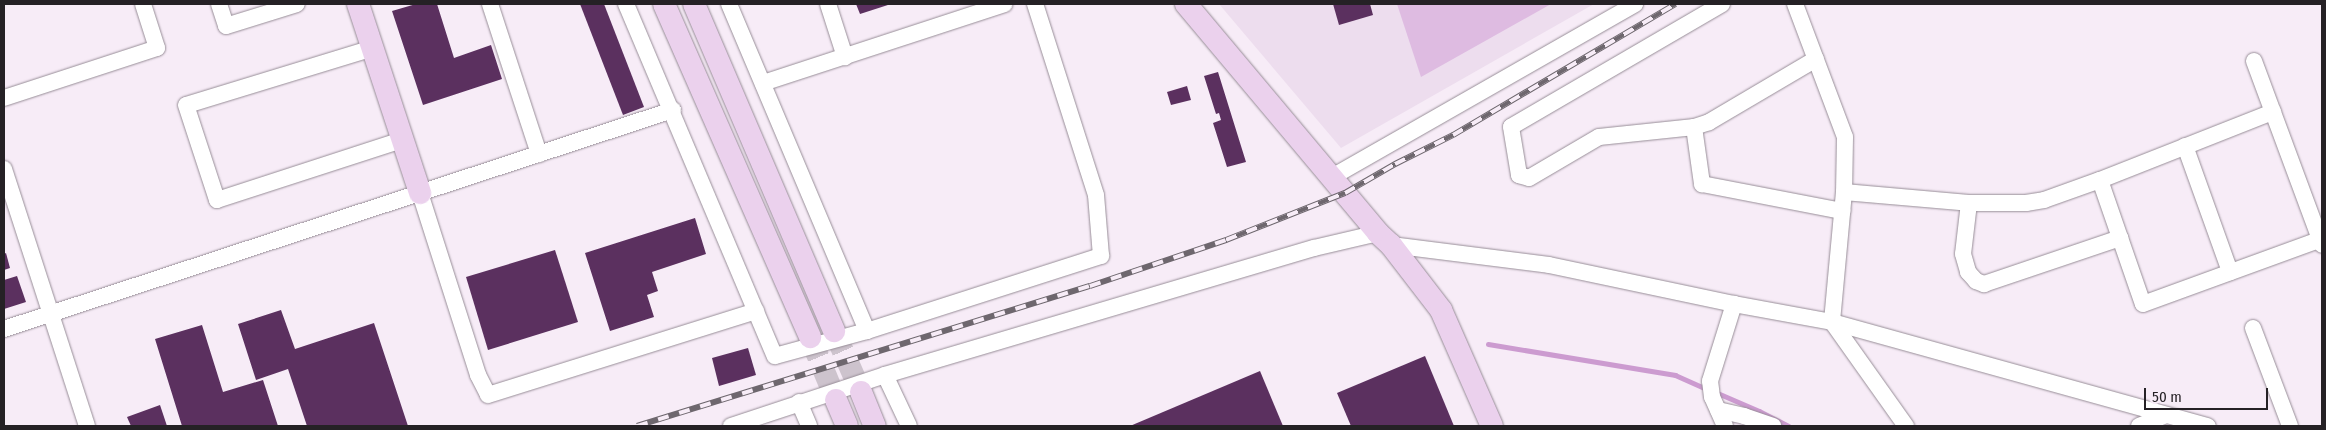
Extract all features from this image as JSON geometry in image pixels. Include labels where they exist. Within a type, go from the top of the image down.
[{"type":"street","points":[[4,98],[157,48],[143,4]]},
{"type":"street","points":[[219,4],[226,26],[297,4]]},
{"type":"street","points":[[358,4],[478,375],[488,396],[756,311]]},
{"type":"street","points":[[490,4],[539,154]]},
{"type":"street","points":[[626,4],[673,110],[775,356],[867,331],[1101,256],[1096,194],[1035,4]]},
{"type":"street","points":[[664,4],[810,337]]},
{"type":"street","points":[[694,4],[834,331]]},
{"type":"street","points":[[729,4],[867,331]]},
{"type":"street","points":[[828,4],[844,57]]},
{"type":"street","points":[[763,83],[1004,4]]},
{"type":"street","points":[[1186,4],[1385,239],[1441,310],[1492,426]]},
{"type":"street","points":[[1332,177],[1635,4]]},
{"type":"street","points":[[1722,4],[1511,127],[1519,175],[1529,178],[1599,137],[1694,127],[1710,122],[1816,59]]},
{"type":"street","points":[[1795,4],[1845,136],[1844,192],[1832,322],[1906,426]]},
{"type":"street","points":[[372,48],[186,105],[217,200],[402,140]]},
{"type":"street","points":[[2100,180],[2143,304],[2321,241],[2254,61]]},
{"type":"street","points":[[4,329],[673,110]]},
{"type":"street","points":[[1844,192],[1969,203],[2026,203],[2044,200],[2273,112]]},
{"type":"street","points":[[1694,127],[1702,184],[1842,211]]},
{"type":"street","points":[[2185,146],[2230,272]]},
{"type":"street","points":[[4,169],[87,426]]},
{"type":"street","points":[[1969,203],[1963,254],[1968,272],[1976,281],[1984,284],[2120,238]]},
{"type":"street","points":[[732,426],[799,402],[885,375],[1314,248],[1385,239],[1549,265],[1734,304],[1832,322],[2193,424],[2208,426]]},
{"type":"street","points":[[1726,426],[1712,396],[1710,381],[1734,304]]},
{"type":"street","points":[[2253,328],[2290,426]]},
{"type":"street","points":[[885,375],[909,426]]},
{"type":"street","points":[[861,392],[876,426]]},
{"type":"street","points":[[836,400],[847,426]]},
{"type":"street","points":[[799,402],[809,426]]},
{"type":"street","points":[[1718,410],[1744,416],[1773,426]]},
{"type":"street","points":[[2140,426],[2166,415]]},
{"type":"shaded area","points":[[1219,4],[1594,4],[1341,148]]},
{"type":"shaded area","points":[[1397,4],[1551,4],[1421,77]]},
{"type":"building","points":[[416,4],[437,4],[454,58],[491,45],[502,79],[423,105],[392,11]]},
{"type":"building","points":[[580,4],[604,4],[644,107],[623,115]]},
{"type":"building","points":[[856,4],[891,4],[860,14]]},
{"type":"building","points":[[1333,4],[1370,4],[1373,15],[1339,25]]},
{"type":"building","points":[[1218,72],[1246,162],[1227,167],[1213,123],[1221,120],[1219,113],[1216,114],[1204,76]]},
{"type":"building","points":[[1187,86],[1191,100],[1171,105],[1167,92]]},
{"type":"building","points":[[695,218],[706,254],[652,272],[658,291],[647,295],[654,317],[610,331],[585,253]]},
{"type":"building","points":[[555,250],[578,322],[488,350],[466,277]]},
{"type":"building","points":[[6,253],[10,268],[4,270],[4,254]]},
{"type":"building","points":[[17,276],[26,302],[4,309],[4,280]]},
{"type":"building","points":[[281,310],[295,349],[374,323],[408,426],[307,426],[288,369],[256,380],[238,324]]},
{"type":"building","points":[[202,325],[223,392],[263,380],[278,426],[182,426],[155,339]]},
{"type":"building","points":[[748,348],[756,375],[719,386],[712,358]]},
{"type":"building","points":[[1425,356],[1454,426],[1351,426],[1337,393]]},
{"type":"building","points":[[1260,371],[1283,426],[1130,426]]},
{"type":"building","points":[[160,405],[167,426],[131,426],[127,417]]},
{"type":"waterway","points":[[1488,344],[1675,375],[1707,389]]},
{"type":"waterway","points":[[1715,392],[1788,426]]},
{"type":"tunnel","points":[[834,331],[861,392]]},
{"type":"tunnel","points":[[810,337],[836,400]]},
{"type":"railway","points":[[637,426],[1090,286],[1226,240],[1345,193],[1395,164],[1453,135],[1675,4]]}]
